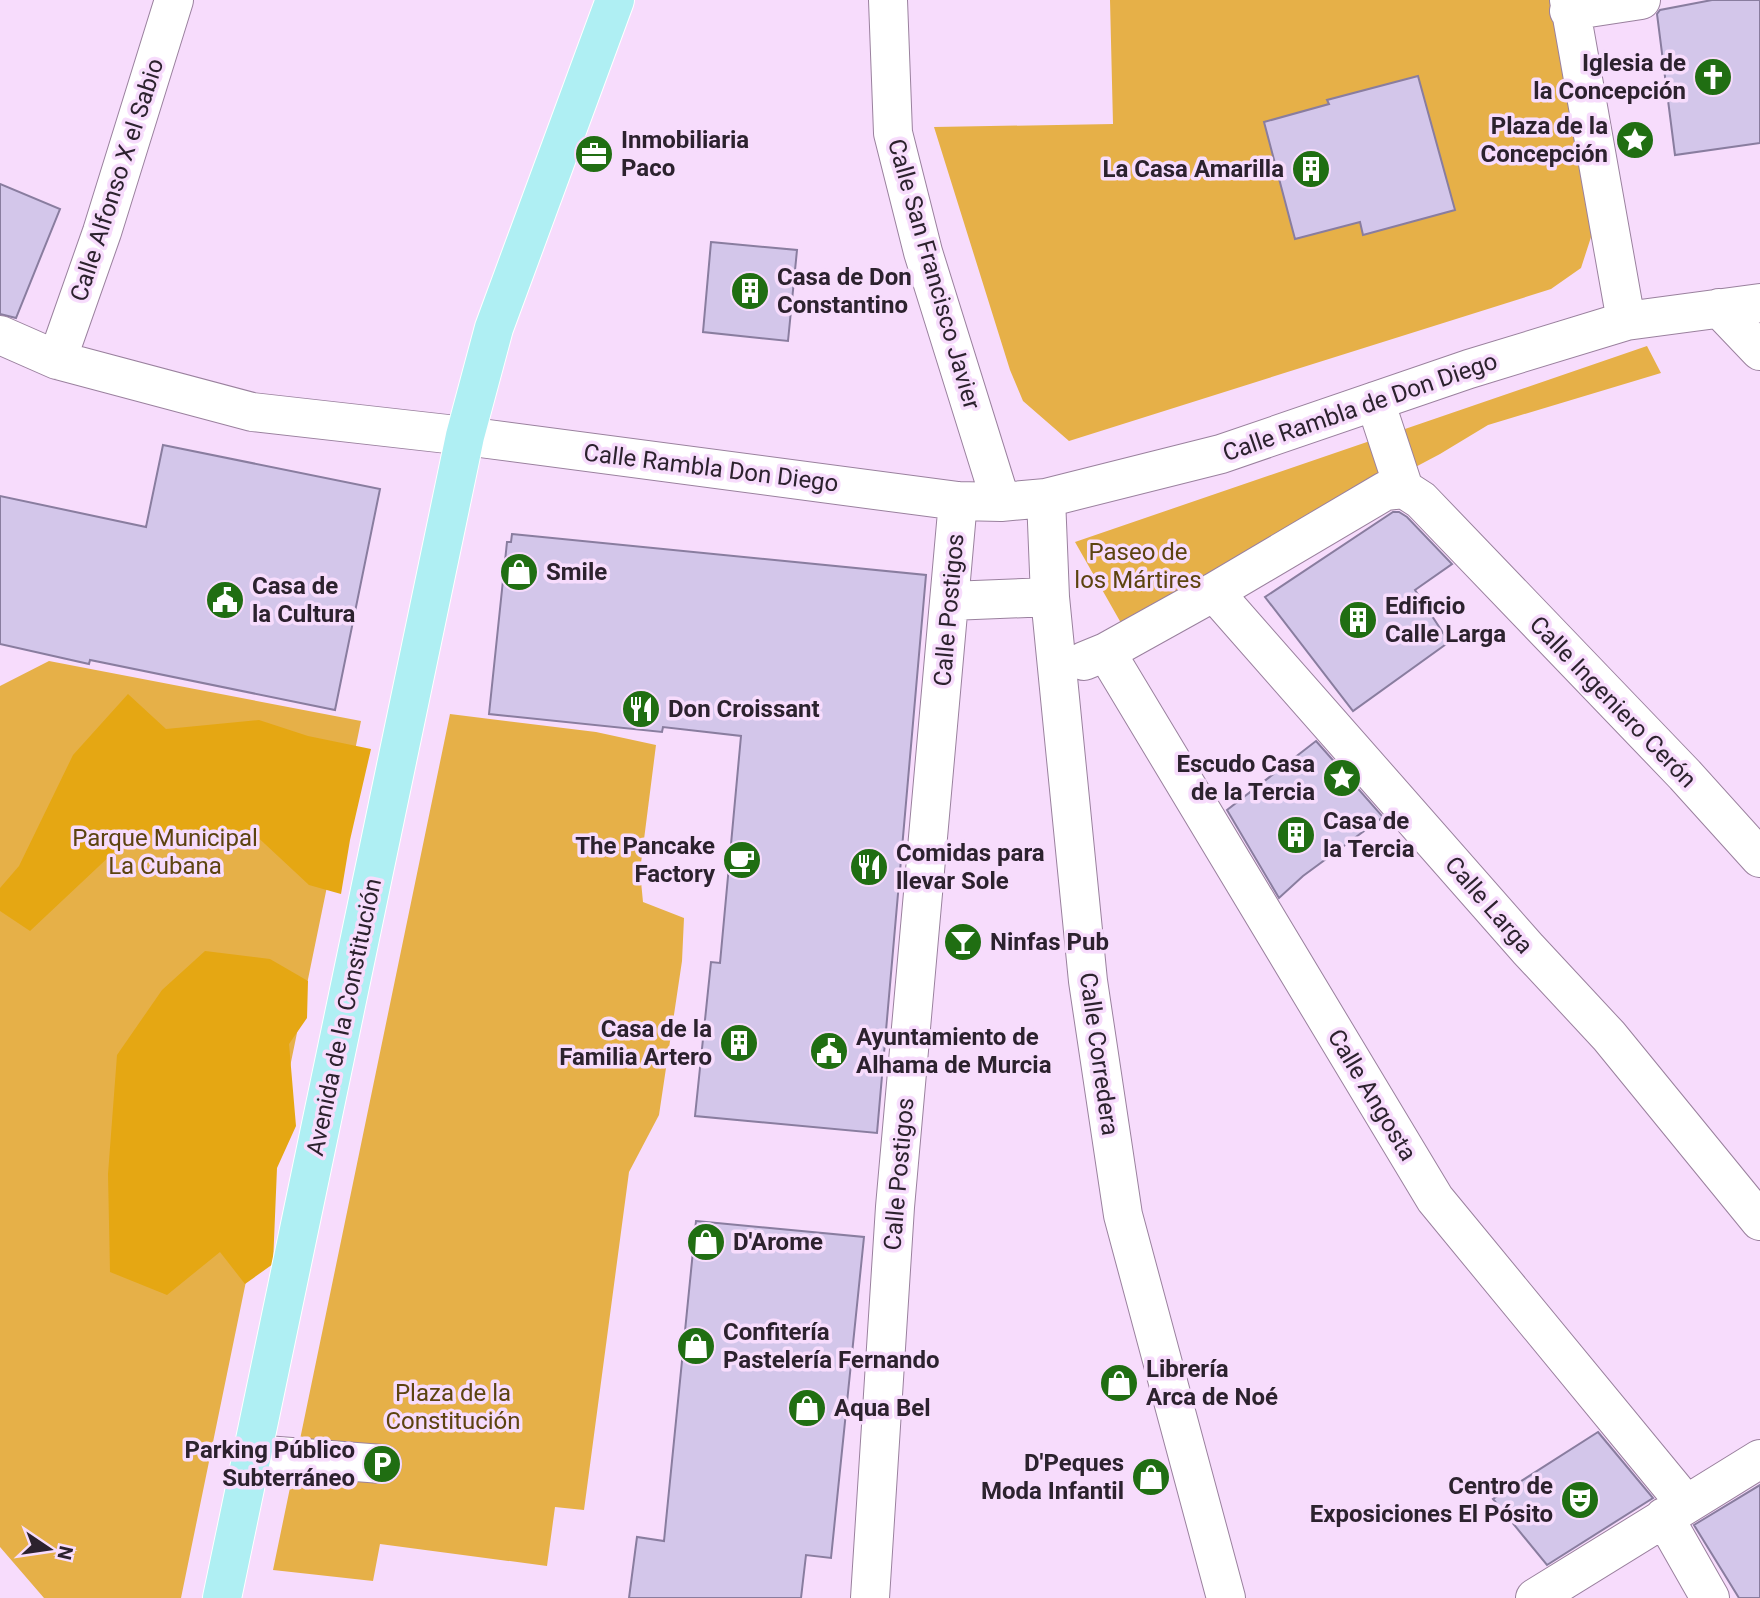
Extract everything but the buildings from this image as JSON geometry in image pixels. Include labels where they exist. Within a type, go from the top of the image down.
[{"type":"main road","name":"Avenida de la Constitución","points":[[222,1598],[464,436],[494,328],[615,0]]},
{"type":"street","name":"Calle Alfonso X el Sabio","points":[[57,360],[102,232],[174,0]]},
{"type":"street","name":"Calle San Francisco Javier","points":[[888,0],[892,133],[923,252],[1001,502]]},
{"type":"street","points":[[1626,321],[1569,5],[1641,0]]},
{"type":"street","name":"Calle Rambla de Don Diego","points":[[958,500],[1001,502],[1046,498],[1221,454],[1469,369],[1626,321],[1760,303]]},
{"type":"street","points":[[1719,308],[1760,351]]},
{"type":"street","points":[[0,335],[57,360],[251,412],[464,436]]},
{"type":"street","points":[[1056,673],[1106,652],[1385,491],[1404,489],[1375,401]]},
{"type":"street","name":"Calle Rambla Don Diego","points":[[464,436],[958,500]]},
{"type":"street","name":"Calle Ingeniero Cerón","points":[[1404,489],[1420,500],[1685,775],[1760,858]]},
{"type":"street","name":"Calle Corredera","points":[[1046,498],[1056,673],[1088,981],[1123,1215],[1226,1598]]},
{"type":"street","name":"Calle Postigos","points":[[870,1598],[895,1207],[958,500]]},
{"type":"street","name":"Calle Larga","points":[[1214,592],[1528,949],[1609,1036],[1760,1221]]},
{"type":"street","points":[[950,601],[1050,597]]},
{"type":"street","name":"Calle Angosta","points":[[1106,652],[1435,1199],[1675,1510],[1710,1598]]},
{"type":"street","points":[[252,1454],[382,1464]]},
{"type":"street","points":[[1535,1598],[1760,1458]]},
{"type":"green space","points":[[1110,0],[1556,0],[1592,234],[1581,268],[1551,289],[1069,441],[1023,401],[1010,370],[934,127],[1113,124]]},
{"type":"green space","name":"Paseo de los Mártires","points":[[1647,346],[1661,373],[1488,425],[1440,454],[1121,623],[1075,542]]},
{"type":"green space","name":"Parque Municipal La Cubana","points":[[49,661],[361,721],[181,1598],[44,1598],[0,1547],[0,686]]},
{"type":"green space","name":"Plaza de la Constitución","points":[[450,714],[596,732],[656,745],[640,871],[643,902],[684,918],[682,961],[659,1115],[629,1172],[584,1510],[555,1507],[547,1566],[380,1544],[373,1581],[273,1570]]},
{"type":"shaded area","points":[[128,694],[166,729],[259,720],[308,736],[371,749],[350,840],[341,894],[309,885],[252,832],[131,836],[30,931],[0,911],[0,888],[19,866],[73,755]]},
{"type":"shaded area","points":[[205,951],[270,959],[308,981],[307,1018],[289,1044],[296,1126],[277,1168],[273,1264],[245,1284],[220,1252],[167,1295],[110,1272],[108,1174],[117,1055],[162,990]]},
{"type":"place","name":"Iglesia de la Concepción","points":[[1713,77]]},
{"type":"place","name":"Plaza de la Concepción","points":[[1635,140]]},
{"type":"place","name":"Inmobiliaria Paco","points":[[594,154]]},
{"type":"place","name":"La Casa Amarilla","points":[[1311,169]]},
{"type":"place","name":"Casa de Don Constantino","points":[[750,291]]},
{"type":"place","name":"Smile","points":[[519,572]]},
{"type":"place","name":"Casa de la Cultura","points":[[225,600]]},
{"type":"place","name":"Edificio Calle Larga","points":[[1358,620]]},
{"type":"place","name":"Don Croissant","points":[[641,709]]},
{"type":"place","name":"Escudo Casa de la Tercia","points":[[1342,778]]},
{"type":"place","name":"Casa de la Tercia","points":[[1296,835]]},
{"type":"place","name":"The Pancake Factory","points":[[742,860]]},
{"type":"place","name":"Comidas para llevar Sole","points":[[869,867]]},
{"type":"place","name":"Ninfas Pub","points":[[963,942]]},
{"type":"place","name":"Casa de la Familia Artero","points":[[739,1043]]},
{"type":"place","name":"Ayuntamiento de Alhama de Murcia","points":[[829,1051]]},
{"type":"place","name":"D'Arome","points":[[706,1242]]},
{"type":"place","name":"Confitería Pastelería Fernando","points":[[696,1346]]},
{"type":"place","name":"Librería Arca de Noé","points":[[1119,1383]]},
{"type":"place","name":"Aqua Bel","points":[[807,1408]]},
{"type":"place","name":"Parking Público Subterráneo","points":[[382,1464]]},
{"type":"place","name":"D'Peques Moda Infantil","points":[[1151,1477]]},
{"type":"place","name":"Centro de Exposiciones El Pósito","points":[[1580,1500]]}]
